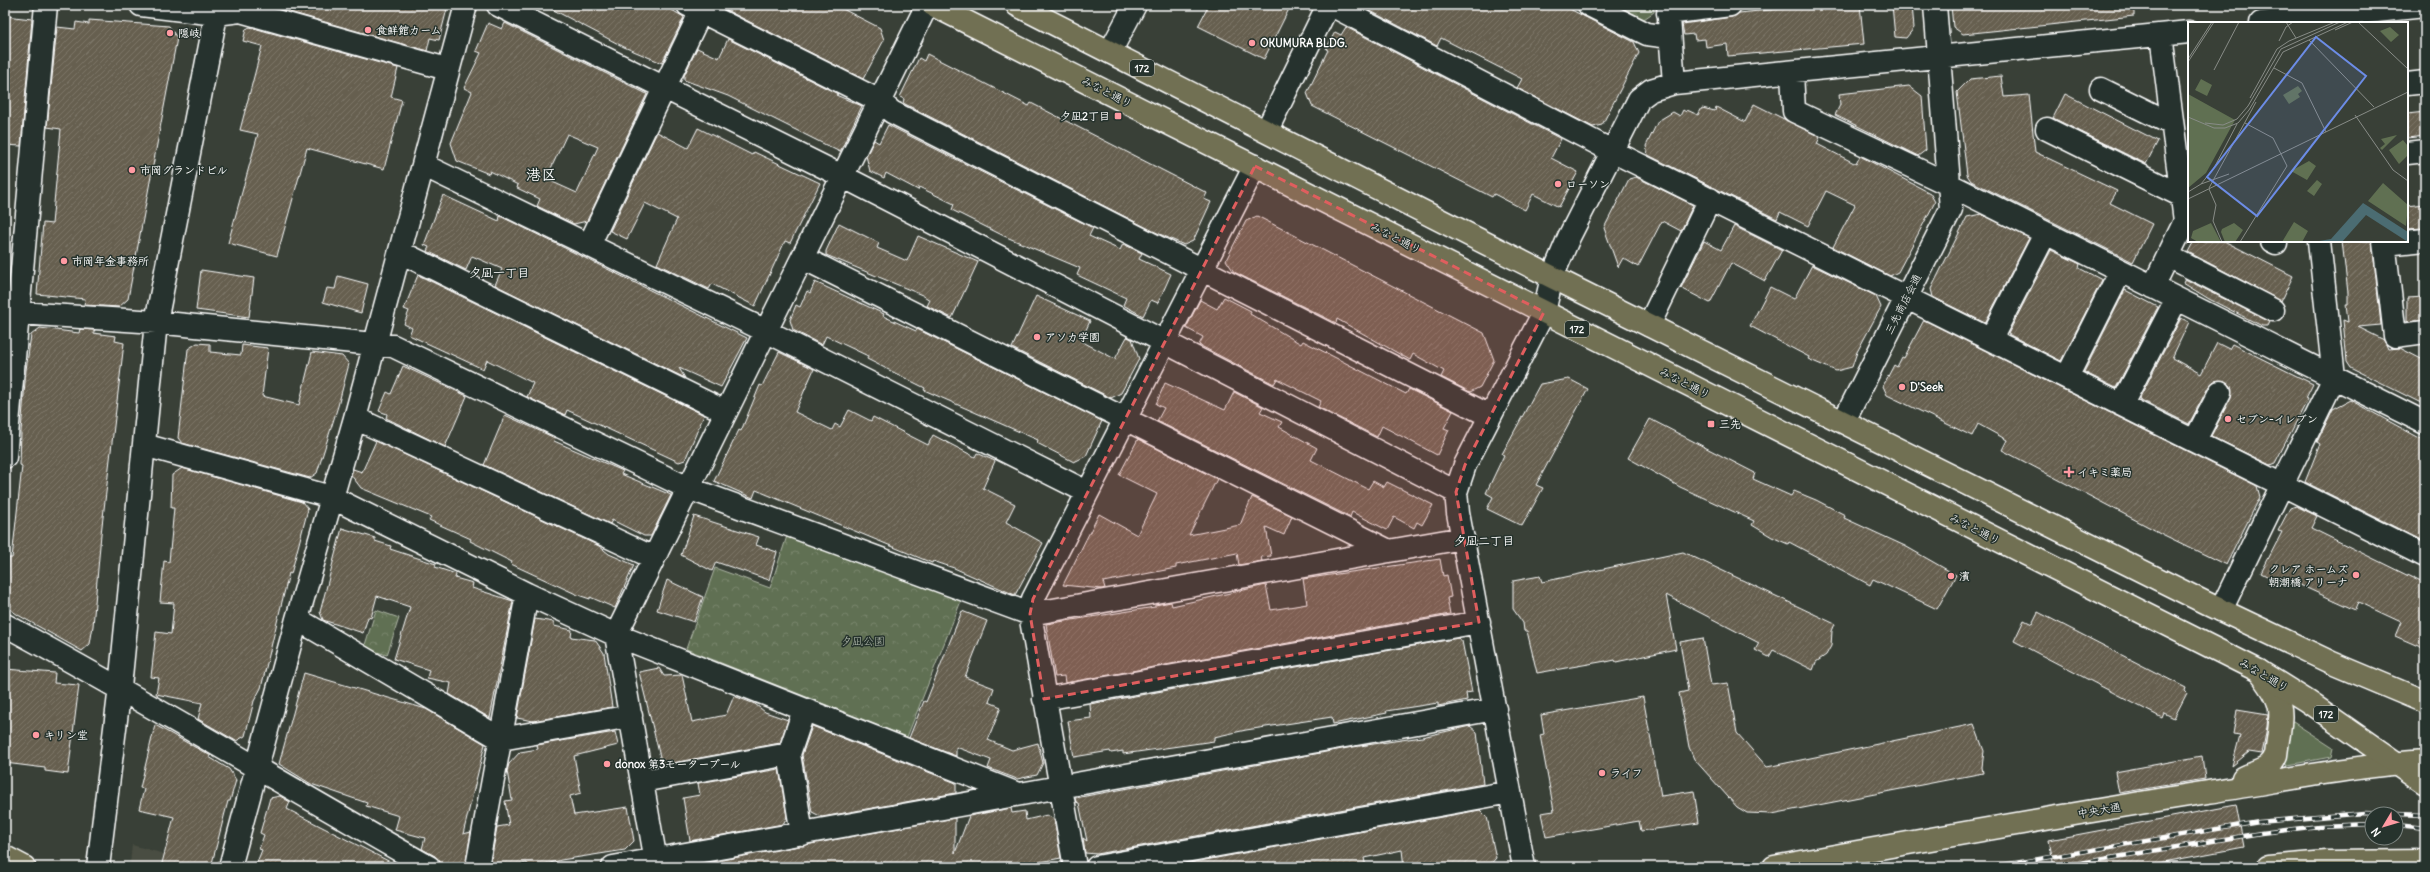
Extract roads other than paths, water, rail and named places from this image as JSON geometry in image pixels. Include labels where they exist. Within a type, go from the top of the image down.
[{"type":"main road","name":"みなと通り","points":[[933,5],[2259,671],[2398,763],[2425,783]]},
{"type":"main road","name":"172","points":[[1017,5],[1267,130],[1552,277],[1844,421],[2221,610],[2332,663],[2425,702]]},
{"type":"main road","points":[[2225,789],[2249,775],[2264,771],[2273,762],[2276,755],[2280,703],[2276,692],[2259,671]]},
{"type":"main road","name":"中央大通","points":[[1774,867],[2054,817],[2225,789],[2398,763],[2425,761]]},
{"type":"main road","points":[[5,857],[24,867]]},
{"type":"main road","points":[[2268,867],[2328,862],[2425,861]]},
{"type":"street","points":[[5,456],[12,312],[46,5]]},
{"type":"street","points":[[141,5],[240,11],[448,69]]},
{"type":"street","points":[[234,865],[256,769],[331,498],[355,418],[466,5]]},
{"type":"street","points":[[498,5],[842,176],[1456,492]]},
{"type":"street","points":[[656,863],[616,635],[803,258],[878,100],[927,5]]},
{"type":"street","points":[[1110,52],[1135,5]]},
{"type":"street","points":[[1267,130],[1328,5]]},
{"type":"street","points":[[1331,5],[1612,151],[2425,556]]},
{"type":"street","points":[[1589,5],[1647,34],[1670,37]]},
{"type":"street","points":[[1674,83],[1668,9],[1730,5]]},
{"type":"street","name":"三先商店会通","points":[[1844,421],[1951,210],[1940,58],[1934,5]]},
{"type":"street","points":[[2266,22],[2294,16],[2425,6]]},
{"type":"street","points":[[589,245],[665,89],[698,7],[878,100],[892,112],[1490,416]]},
{"type":"street","points":[[98,867],[120,687],[156,322],[217,10]]},
{"type":"street","points":[[1524,867],[1463,538],[1456,492],[1465,465],[1544,312],[1552,277],[1569,237],[1639,99],[1651,90],[1674,83],[1940,58],[2188,32]]},
{"type":"street","points":[[2153,288],[2185,221],[2185,205],[2160,35]]},
{"type":"street","points":[[1792,72],[1794,111],[1948,184],[2044,234],[2425,423]]},
{"type":"street","points":[[2408,84],[2425,82]]},
{"type":"street","points":[[2101,89],[2172,124]]},
{"type":"street","points":[[2047,129],[2185,205]]},
{"type":"street","points":[[2408,153],[2425,151]]},
{"type":"street","points":[[423,165],[766,331],[1087,492]]},
{"type":"street","points":[[1075,867],[1059,787],[1030,614],[1033,599],[1255,166]]},
{"type":"street","points":[[1649,324],[1710,199]]},
{"type":"street","points":[[1992,339],[2044,234]]},
{"type":"street","points":[[2408,241],[2425,240]]},
{"type":"street","points":[[2221,610],[2283,486],[2334,378],[2319,242]]},
{"type":"street","points":[[2398,242],[2384,243],[2395,336],[2425,332]]},
{"type":"street","points":[[400,252],[726,412]]},
{"type":"street","points":[[2168,256],[2273,310]]},
{"type":"street","points":[[803,258],[1389,551]]},
{"type":"street","points":[[2067,377],[2120,272]]},
{"type":"street","points":[[2122,404],[2176,300]]},
{"type":"street","points":[[12,312],[156,322],[393,346],[688,488],[1030,614],[1463,538]]},
{"type":"street","points":[[2194,440],[2220,392]]},
{"type":"street","points":[[355,418],[654,558]]},
{"type":"street","points":[[144,445],[331,498],[527,594],[616,635],[1018,794]]},
{"type":"street","points":[[477,867],[527,594]]},
{"type":"street","points":[[297,619],[501,739],[631,716]]},
{"type":"street","points":[[1044,699],[1479,622]]},
{"type":"street","points":[[5,625],[120,687],[256,769],[429,867]]},
{"type":"street","points":[[614,867],[656,863],[1018,794],[1495,709]]},
{"type":"street","points":[[802,834],[789,754],[804,710]]},
{"type":"street","points":[[642,781],[789,754]]},
{"type":"street","points":[[1097,867],[1510,792]]},
{"type":"railway","points":[[1991,867],[2259,822],[2364,813]]},
{"type":"railway","points":[[2404,814],[2425,815]]},
{"type":"railway","points":[[2056,867],[2261,833],[2319,826],[2364,824]]},
{"type":"railway","points":[[2404,826],[2425,828]]},
{"type":"place","name":"食鮮館カーム","points":[[368,30]]},
{"type":"place","name":"隠岐","points":[[170,33]]},
{"type":"place","name":"OKUMURA BLDG.","points":[[1252,43]]},
{"type":"place","name":"夕凪2丁目","points":[[1118,116]]},
{"type":"place","name":"市岡グランドビル","points":[[132,170]]},
{"type":"place","name":"ローソン","points":[[1558,184]]},
{"type":"place","name":"市岡年金事務所","points":[[64,261]]},
{"type":"place","name":"アソカ学園","points":[[1037,337]]},
{"type":"place","name":"D'Seek","points":[[1902,387]]},
{"type":"place","name":"セブン-イレブン","points":[[2228,419]]},
{"type":"place","name":"三先","points":[[1711,424]]},
{"type":"place","name":"イキミ薬局","points":[[2069,472]]},
{"type":"place","name":"クレア ホームズ 朝潮橋 アリーナ","points":[[2356,575]]},
{"type":"place","name":"濱","points":[[1951,576]]},
{"type":"place","name":"キリン堂","points":[[36,735]]},
{"type":"place","name":"donox 第3モータープール","points":[[607,764]]},
{"type":"place","name":"ライフ","points":[[1602,773]]},
{"type":"district","name":"港区","points":[[541,174]]},
{"type":"district","name":"夕凪一丁目","points":[[499,272]]},
{"type":"district","name":"夕凪二丁目","points":[[1484,540]]},
{"type":"park label","name":"夕凪公園","points":[[863,641]]}]
